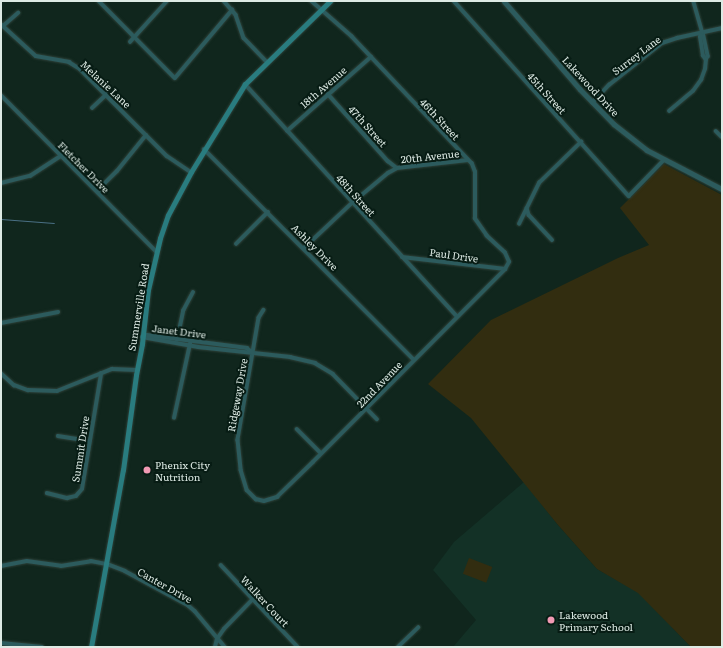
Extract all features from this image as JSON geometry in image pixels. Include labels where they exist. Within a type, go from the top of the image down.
[{"type":"main road","name":"Summerville Road","points":[[91,647],[106,564],[137,370],[148,290],[156,251],[168,216],[204,148],[245,84],[266,61],[330,1]]},
{"type":"street","points":[[99,1],[175,78],[232,10]]},
{"type":"street","points":[[130,42],[167,1]]},
{"type":"street","points":[[224,1],[239,21],[244,38],[266,61]]},
{"type":"street","name":"46th Street","points":[[311,1],[352,37],[468,160],[475,172],[475,219],[482,231],[508,257],[509,262],[505,269]]},
{"type":"street","name":"45th Street","points":[[454,1],[629,196],[664,160]]},
{"type":"street","name":"Lakewood Drive","points":[[504,1],[592,103],[624,132],[664,160],[722,189]]},
{"type":"street","points":[[669,111],[693,91],[701,80],[706,60],[703,56],[700,37],[702,32],[693,1]]},
{"type":"street","points":[[2,25],[18,13]]},
{"type":"street","name":"Melanie Lane","points":[[2,25],[36,56],[73,64],[107,94],[167,156],[191,172]]},
{"type":"street","name":"Surrey Lane","points":[[592,103],[610,85],[662,43],[722,28]]},
{"type":"street","name":"18th Avenue","points":[[287,131],[371,57]]},
{"type":"street","name":"48th Street","points":[[245,84],[352,203],[457,316]]},
{"type":"street","name":"Fletcher Drive","points":[[1,94],[156,251]]},
{"type":"street","points":[[92,108],[107,94]]},
{"type":"street","name":"47th Street","points":[[328,94],[388,161],[397,168]]},
{"type":"street","points":[[716,131],[722,137]]},
{"type":"street","points":[[98,193],[102,186],[146,134]]},
{"type":"street","points":[[519,224],[536,191],[538,183],[582,142]]},
{"type":"street","name":"Ashley Drive","points":[[204,148],[414,359]]},
{"type":"street","points":[[1,183],[30,176],[61,156]]},
{"type":"street","name":"20th Avenue","points":[[304,248],[352,203],[388,173],[397,168],[468,160]]},
{"type":"street","points":[[527,208],[529,215],[552,240]]},
{"type":"street","points":[[236,244],[268,212]]},
{"type":"street","name":"Paul Drive","points":[[402,257],[505,269]]},
{"type":"street","name":"22nd Avenue","points":[[260,501],[269,501],[277,497],[505,269]]},
{"type":"street","points":[[176,343],[183,311],[193,292]]},
{"type":"street","name":"Ridgeway Drive","points":[[260,501],[252,497],[247,490],[241,470],[238,440],[259,318],[264,310]]},
{"type":"street","points":[[1,323],[58,312]]},
{"type":"street","name":"Janet Drive","points":[[142,337],[147,335],[177,338],[248,348],[253,353]]},
{"type":"street","name":"Janet Drive","points":[[142,337],[190,345],[290,356],[315,363],[333,374],[377,419]]},
{"type":"street","points":[[174,418],[191,340]]},
{"type":"street","points":[[2,376],[14,385],[28,390],[57,391],[112,369],[137,370]]},
{"type":"street","name":"Summit Drive","points":[[47,493],[67,498],[79,493],[84,481],[101,374]]},
{"type":"street","points":[[297,429],[321,453]]},
{"type":"street","points":[[58,436],[90,441]]},
{"type":"street","name":"Canter Drive","points":[[1,566],[28,561],[61,566],[91,561],[106,564],[125,571],[188,605],[225,647]]},
{"type":"street","name":"Walker Court","points":[[222,565],[298,647]]},
{"type":"street","points":[[215,647],[217,639],[230,622],[253,599]]},
{"type":"street","points":[[398,647],[418,628]]},
{"type":"street","points":[[1,643],[42,647]]},
{"type":"shaded area","points":[[664,164],[722,195],[722,647],[691,647],[638,593],[597,569],[558,525],[471,418],[428,384],[491,320],[618,258],[649,245],[620,208]]},
{"type":"shaded area","points":[[524,482],[558,525],[597,569],[638,592],[691,647],[453,647],[476,620],[433,570],[454,542]]},
{"type":"shaded area","points":[[469,558],[492,567],[486,583],[463,574]]},
{"type":"waterway","points":[[1,219],[54,223]]},
{"type":"place","name":"Phenix City Nutrition","points":[[147,470]]},
{"type":"place","name":"Lakewood Primary School","points":[[551,620]]}]
